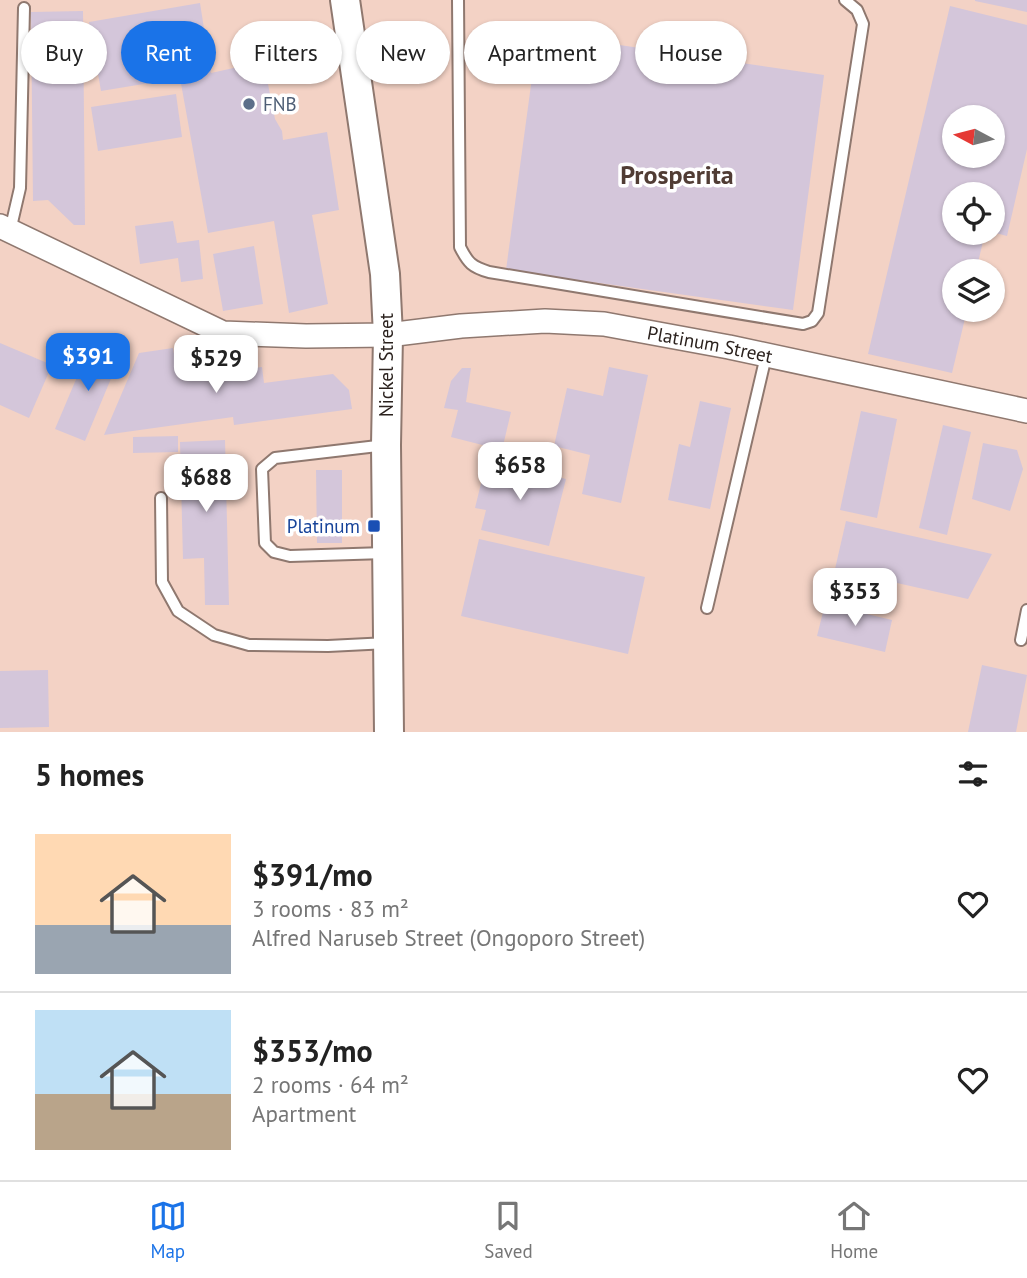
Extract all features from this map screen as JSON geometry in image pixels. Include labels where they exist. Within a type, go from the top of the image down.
[{"type":"street","name":"Nickel Street","points":[[345,0],[385,274],[388,335],[386,445],[389,732]]},
{"type":"street","name":"Platinum Street","points":[[5,229],[223,333],[388,335],[461,326],[545,321],[604,324],[729,347],[1027,411]]},
{"type":"lane","points":[[458,0],[460,247],[467,261],[477,269],[489,272],[803,324],[812,321],[818,313],[863,24],[857,10],[845,0]]},
{"type":"lane","points":[[5,229],[20,188],[23,8]]},
{"type":"lane","points":[[707,608],[766,356]]},
{"type":"lane","points":[[386,445],[275,458],[262,469],[265,543],[274,552],[290,556],[388,553]]},
{"type":"lane","points":[[161,498],[162,582],[178,611],[214,635],[249,645],[328,646],[388,643]]},
{"type":"lane","points":[[1021,640],[1027,610]]},
{"type":"shaded area","points":[[0,0],[1027,0],[1027,732],[0,732]]},
{"type":"building","points":[[1027,0],[1027,12],[975,1]]},
{"type":"building","points":[[200,3],[203,21],[121,21],[121,84],[144,84],[101,91],[100,84],[107,84],[107,21],[95,21]]},
{"type":"building","points":[[950,6],[1027,25],[1027,149],[1007,236],[1005,182],[942,182],[942,245],[982,245],[979,259],[942,259],[942,322],[964,322],[952,373],[868,354]]},
{"type":"building","points":[[83,11],[83,21],[31,21],[31,12]]},
{"type":"building","points":[[621,45],[635,47],[635,84],[747,84],[747,64],[824,75],[793,310],[506,270],[531,84],[621,84]]},
{"type":"building","points":[[230,69],[230,84],[268,84],[275,119],[282,131],[283,140],[327,132],[339,210],[312,215],[328,304],[289,313],[274,221],[208,233],[181,84],[216,84],[216,72]]},
{"type":"building","points":[[32,84],[84,84],[85,225],[74,225],[48,200],[33,201]]},
{"type":"building","points":[[176,94],[182,137],[98,151],[91,107]]},
{"type":"building","points":[[173,221],[177,243],[199,240],[203,279],[181,282],[178,258],[140,264],[135,226]]},
{"type":"building","points":[[254,246],[263,304],[223,311],[213,254]]},
{"type":"building","points":[[0,343],[52,365],[29,418],[0,405]]},
{"type":"building","points":[[91,344],[120,357],[85,441],[55,429]]},
{"type":"building","points":[[173,348],[174,354],[189,352],[191,369],[218,364],[219,372],[262,367],[264,383],[333,374],[349,390],[352,409],[234,425],[233,417],[104,435],[139,353]]},
{"type":"building","points":[[609,367],[648,375],[621,503],[582,494],[590,455],[554,446],[567,388],[603,396]]},
{"type":"building","points":[[462,368],[471,368],[466,402],[511,412],[502,450],[451,437],[458,410],[444,408],[451,381]]},
{"type":"building","points":[[700,401],[731,408],[710,509],[668,500],[679,444],[690,447]]},
{"type":"building","points":[[861,411],[897,419],[877,518],[840,510]]},
{"type":"building","points":[[943,425],[971,432],[947,535],[919,528]]},
{"type":"building","points":[[178,436],[178,452],[133,453],[133,437]]},
{"type":"building","points":[[225,440],[229,605],[205,605],[204,558],[183,559],[180,442]]},
{"type":"building","points":[[983,443],[1017,450],[1023,469],[1010,511],[972,499]]},
{"type":"building","points":[[487,459],[566,479],[549,546],[481,530],[486,510],[475,508]]},
{"type":"building","points":[[316,470],[342,470],[342,543],[317,543]]},
{"type":"building","points":[[846,521],[992,554],[968,599],[835,569]]},
{"type":"building","points":[[479,539],[645,577],[628,654],[461,616]]},
{"type":"building","points":[[825,604],[892,620],[885,652],[817,636]]},
{"type":"building","points":[[982,665],[1027,675],[1016,732],[968,732]]},
{"type":"building","points":[[48,670],[49,727],[0,728],[0,671]]},
{"type":"place","name":"FNB","points":[[249,104]]},
{"type":"place","name":"Platinum","points":[[374,526]]},
{"type":"district","name":"Prosperita","points":[[677,175]]}]
